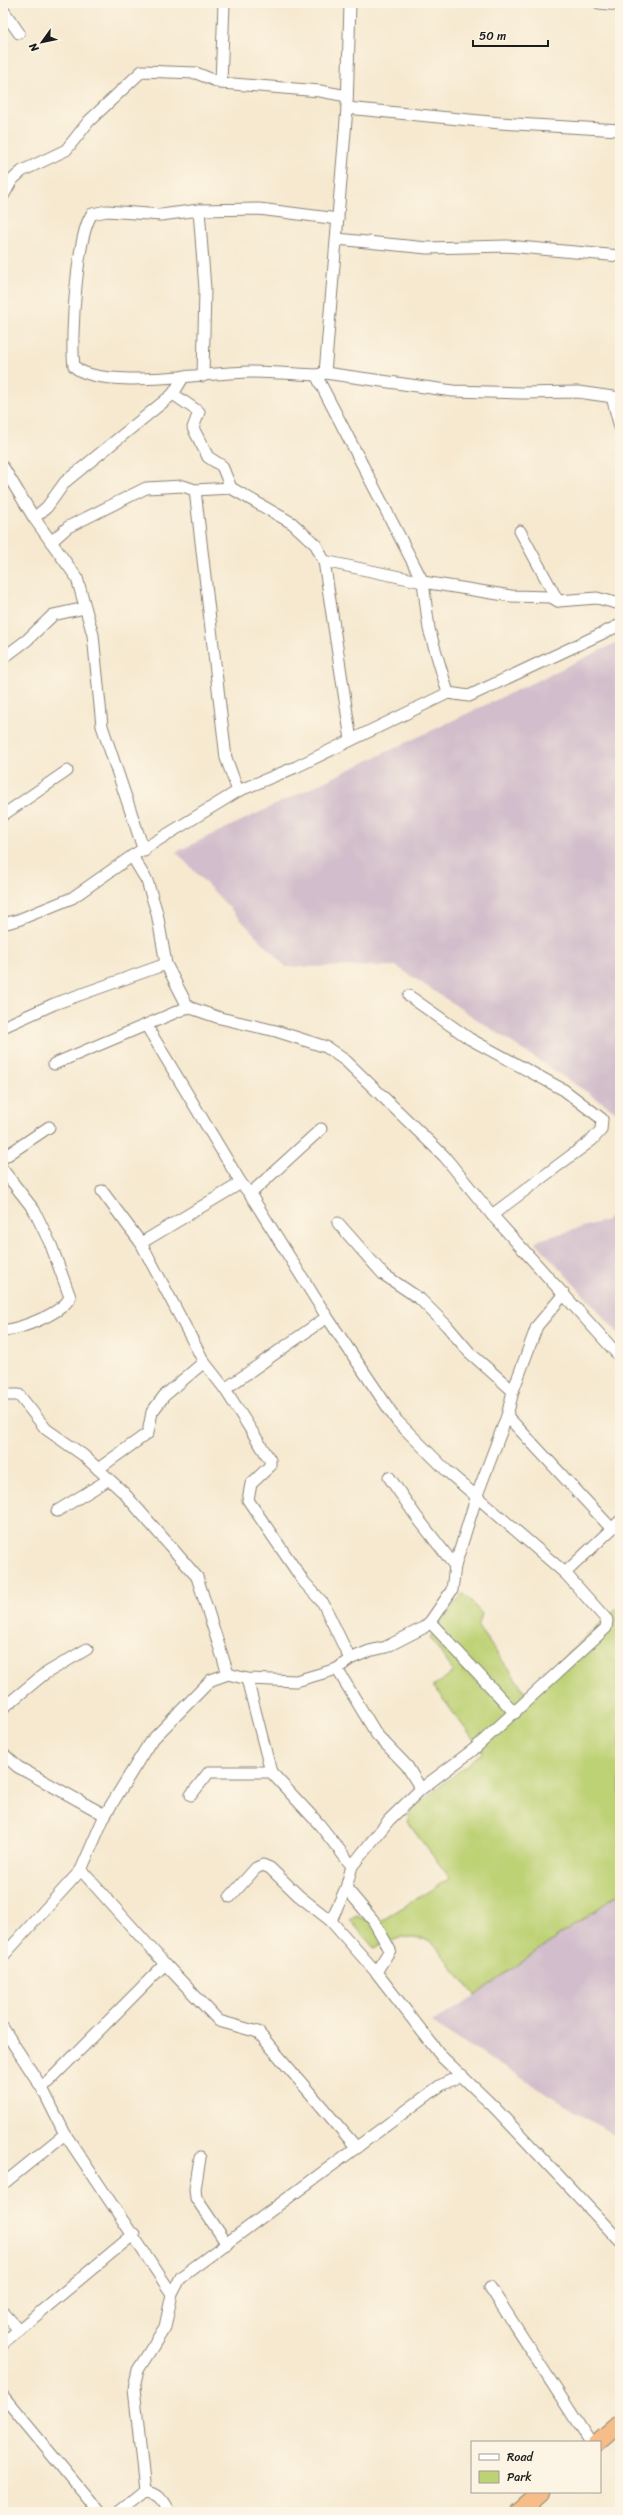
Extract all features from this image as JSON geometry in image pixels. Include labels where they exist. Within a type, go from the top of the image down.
[{"type":"highway","points":[[599,2441],[620,2423]]},
{"type":"highway","points":[[519,2512],[541,2493]]},
{"type":"street","points":[[221,83],[224,3]]},
{"type":"street","points":[[350,3],[347,108],[337,239],[321,374],[423,582],[429,629],[448,693]]},
{"type":"street","points":[[599,3],[620,5]]},
{"type":"street","points":[[3,10],[19,33]]},
{"type":"street","points":[[3,196],[12,180],[22,171],[66,150],[90,121],[142,71],[196,73],[221,83],[320,91],[347,96]]},
{"type":"street","points":[[347,108],[500,123],[620,130]]},
{"type":"street","points":[[338,220],[259,209],[199,210],[161,215],[107,211],[92,214],[87,221],[85,231],[74,316],[74,366],[80,372],[119,379],[203,376],[248,372],[321,374],[452,391],[522,393],[578,392],[616,397],[619,422]]},
{"type":"street","points":[[199,210],[205,289],[203,376]]},
{"type":"street","points":[[337,239],[427,248],[507,246],[620,256]]},
{"type":"street","points":[[34,518],[47,507],[65,482],[173,394],[184,376]]},
{"type":"street","points":[[173,394],[199,412],[193,428],[208,458],[222,466],[231,488]]},
{"type":"street","points":[[3,467],[34,518],[77,578],[93,635],[102,726],[144,851]]},
{"type":"street","points":[[51,542],[68,527],[146,488],[183,486],[195,490],[231,488],[292,523],[316,545],[324,561],[351,740]]},
{"type":"street","points":[[195,490],[226,758],[238,792]]},
{"type":"street","points":[[520,531],[558,601]]},
{"type":"street","points":[[324,561],[423,582],[511,596],[551,597],[558,601],[597,598],[620,604]]},
{"type":"street","points":[[3,658],[27,640],[53,615],[85,608]]},
{"type":"street","points":[[3,924],[18,920],[72,898],[132,856],[144,851],[238,792],[448,693],[470,696],[620,625]]},
{"type":"street","points":[[3,815],[67,771]]},
{"type":"street","points":[[132,856],[149,888],[157,913],[166,964],[188,1007]]},
{"type":"street","points":[[3,1027],[54,1004],[166,964]]},
{"type":"street","points":[[409,996],[470,1039],[564,1090],[602,1119],[601,1130],[592,1140],[492,1215]]},
{"type":"street","points":[[54,1064],[188,1007],[220,1018],[276,1031],[326,1047],[346,1061],[417,1128],[444,1156],[492,1215],[620,1357]]},
{"type":"street","points":[[146,1024],[241,1183],[250,1194],[327,1317],[397,1421],[443,1467],[565,1573],[607,1620],[606,1628],[543,1684],[515,1713],[473,1750],[421,1789],[389,1820],[352,1866],[346,1888],[331,1921]]},
{"type":"street","points":[[3,1158],[49,1127]]},
{"type":"street","points":[[250,1194],[321,1129]]},
{"type":"street","points":[[3,1170],[34,1210],[51,1245],[70,1297],[66,1305],[57,1311],[3,1331]]},
{"type":"street","points":[[141,1243],[241,1183]]},
{"type":"street","points":[[102,1191],[141,1243],[204,1362],[225,1389],[270,1460],[270,1466],[251,1484],[248,1492],[248,1500],[304,1582],[323,1603],[350,1659]]},
{"type":"street","points":[[338,1222],[383,1274],[420,1299],[448,1326],[470,1353],[513,1391]]},
{"type":"street","points":[[3,1956],[81,1870],[105,1815],[150,1742],[196,1693],[211,1680],[228,1674],[247,1679],[296,1681],[337,1669],[350,1659],[406,1637],[430,1622],[452,1590],[455,1566],[477,1495],[508,1416],[513,1391],[537,1326],[564,1294]]},
{"type":"street","points":[[225,1389],[327,1317]]},
{"type":"street","points":[[98,1469],[148,1433],[152,1412],[164,1396],[204,1362]]},
{"type":"street","points":[[3,1395],[19,1395],[55,1437],[83,1455],[108,1480],[124,1493],[196,1577],[228,1674]]},
{"type":"street","points":[[508,1416],[611,1528]]},
{"type":"street","points":[[389,1476],[416,1516],[455,1566]]},
{"type":"street","points":[[57,1511],[108,1480]]},
{"type":"street","points":[[565,1573],[620,1521]]},
{"type":"street","points":[[430,1622],[515,1713]]},
{"type":"street","points":[[3,1708],[43,1676],[87,1650]]},
{"type":"street","points":[[337,1669],[377,1735],[407,1766],[421,1789]]},
{"type":"street","points":[[247,1679],[271,1772],[319,1824],[352,1866]]},
{"type":"street","points":[[3,1754],[18,1767],[105,1815]]},
{"type":"street","points":[[191,1795],[209,1772],[271,1772]]},
{"type":"street","points":[[230,1897],[256,1868],[263,1865],[270,1868],[299,1896],[331,1921],[376,1972],[442,2057],[462,2075],[620,2241]]},
{"type":"street","points":[[81,1870],[165,1964],[219,2021],[248,2027],[258,2032],[357,2148]]},
{"type":"street","points":[[346,1888],[373,1920],[390,1950],[376,1972]]},
{"type":"street","points":[[42,2088],[165,1964]]},
{"type":"street","points":[[3,2028],[42,2088],[65,2134],[134,2234],[172,2294]]},
{"type":"street","points":[[145,2492],[134,2388],[138,2370],[165,2327],[172,2294],[181,2277],[441,2086],[462,2075]]},
{"type":"street","points":[[3,2184],[65,2134]]},
{"type":"street","points":[[200,2158],[195,2189],[196,2198],[227,2244]]},
{"type":"street","points":[[3,2343],[134,2234]]},
{"type":"street","points":[[490,2287],[589,2441]]},
{"type":"street","points":[[3,2312],[19,2330]]},
{"type":"street","points":[[3,2396],[99,2512]]},
{"type":"street","points":[[120,2512],[145,2492],[154,2492],[160,2497],[169,2512]]},
{"type":"shaded area","points":[[620,641],[620,1114],[396,966],[286,967],[176,852]]},
{"type":"shaded area","points":[[620,1202],[620,1335],[535,1241],[607,1220]]},
{"type":"shaded area","points":[[620,1893],[620,2139],[432,2023],[475,1995]]},
{"type":"green space","points":[[463,1593],[482,1614],[478,1627],[526,1693],[620,1605],[620,1893],[475,1995],[430,1940],[402,1937],[374,1948],[350,1920],[356,1916],[376,1924],[450,1878],[407,1822],[411,1810],[483,1752],[433,1686],[454,1672],[430,1637]]}]
